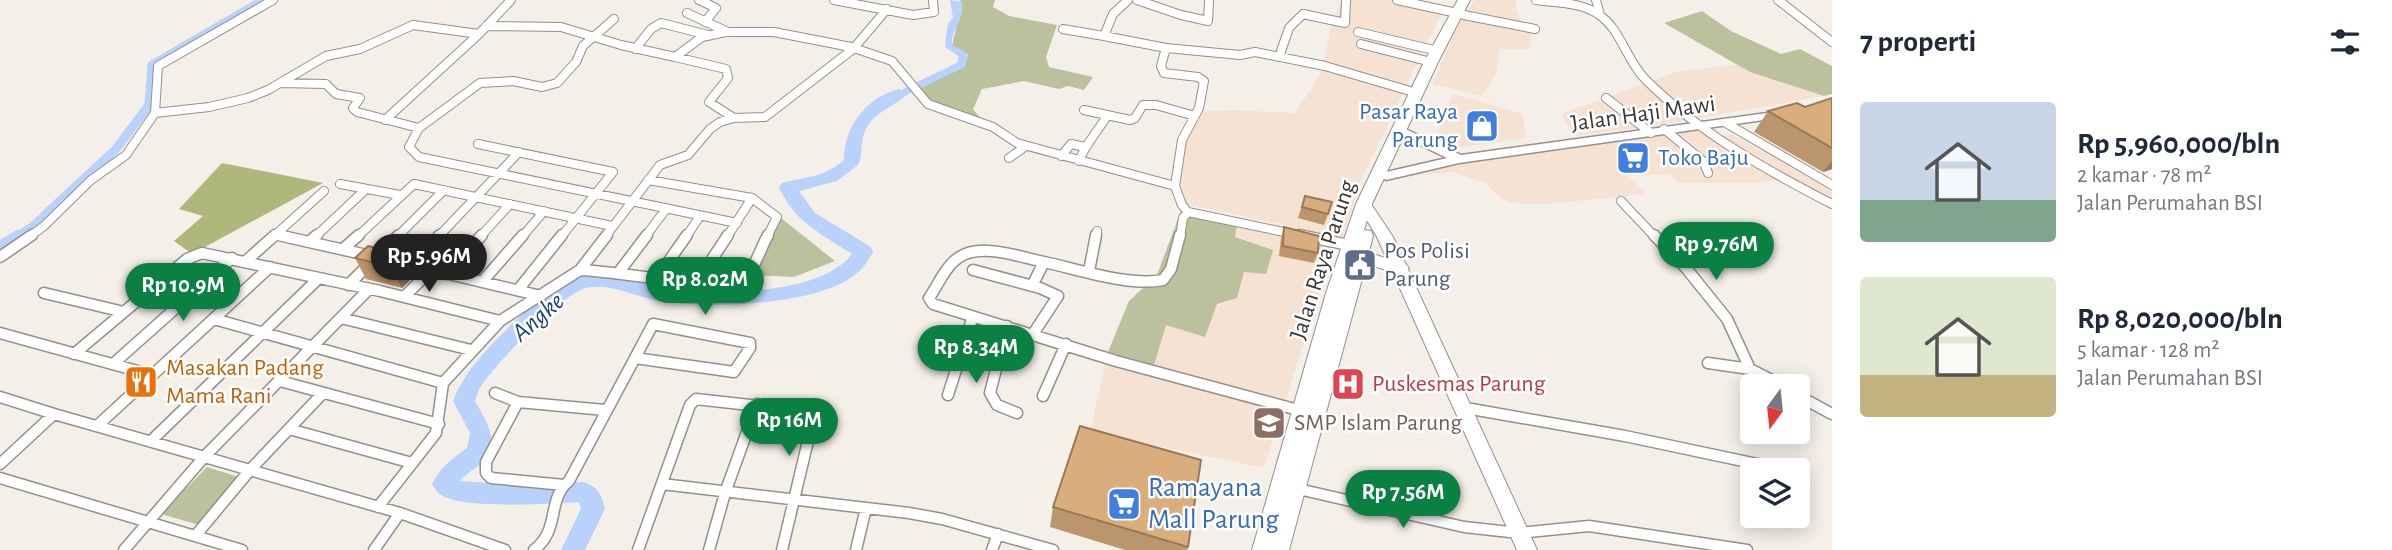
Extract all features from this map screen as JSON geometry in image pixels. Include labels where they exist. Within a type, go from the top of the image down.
[{"type":"highway","name":"Jalan Raya Parung","points":[[1367,210],[1386,176],[1434,56],[1465,6]]},
{"type":"highway","name":"Jalan Raya Parung","points":[[1278,550],[1294,488],[1314,388],[1367,210],[1465,6]]},
{"type":"highway","points":[[1354,250],[1399,268]]},
{"type":"highway","name":"Jalan Raya Parung","points":[[1263,550],[1302,411],[1314,388]]},
{"type":"main road","points":[[1367,210],[1385,237],[1523,542]]},
{"type":"street","points":[[0,257],[44,226],[91,180],[126,155],[155,113],[158,66],[272,0]]},
{"type":"street","points":[[384,120],[479,34],[511,0]]},
{"type":"street","points":[[699,0],[716,8],[705,22]]},
{"type":"street","points":[[834,0],[926,15],[934,12],[933,0]]},
{"type":"street","points":[[1104,36],[1113,14],[1128,0]]},
{"type":"street","points":[[1137,0],[1169,9],[1184,17],[1208,21],[1208,0]]},
{"type":"street","points":[[1279,57],[1289,28],[1303,14],[1345,23],[1346,0]]},
{"type":"street","points":[[1397,0],[1465,6],[1535,29]]},
{"type":"street","points":[[1536,0],[1583,7],[1601,15],[1611,25],[1624,52],[1639,72],[1700,126],[1777,174],[1832,204]]},
{"type":"street","points":[[1595,0],[1601,15]]},
{"type":"street","points":[[1778,0],[1832,42]]},
{"type":"street","points":[[378,507],[436,433],[443,383],[500,321],[580,270],[660,165],[680,160],[694,150],[710,129],[734,118],[765,117],[853,49],[887,9]]},
{"type":"street","points":[[687,13],[728,33]]},
{"type":"street","points":[[614,19],[592,36],[582,48],[576,62],[557,83],[542,87],[513,81],[482,82],[419,128],[410,147],[414,155],[737,223]]},
{"type":"street","points":[[635,48],[651,29],[662,23],[709,35]]},
{"type":"street","points":[[155,113],[229,103],[260,94],[326,56],[360,49],[413,24],[479,34]]},
{"type":"street","points":[[485,26],[558,27],[728,72],[728,78],[709,102],[734,118]]},
{"type":"street","points":[[1063,29],[1166,48],[1236,55],[1255,52],[1325,66],[1418,93]]},
{"type":"street","points":[[675,57],[696,40],[709,35],[728,33],[771,32],[853,49],[892,61],[901,67],[919,98],[932,107],[993,127],[1011,140],[1026,146],[1175,186]]},
{"type":"street","points":[[1358,32],[1434,56]]},
{"type":"street","points":[[1361,44],[1434,56]]},
{"type":"street","points":[[1166,48],[1161,66],[1164,74],[1198,77],[1204,81],[1203,94],[1195,116],[1182,140],[1175,186],[1182,205],[1188,212],[1354,250]]},
{"type":"street","points":[[685,70],[694,62]]},
{"type":"street","points":[[281,83],[326,84],[336,94],[359,98],[354,110],[419,128]]},
{"type":"street","points":[[1606,98],[1703,161],[1709,173]]},
{"type":"street","points":[[1084,110],[1130,120],[1135,118],[1143,105],[1152,104],[1195,116]]},
{"type":"street","name":"Jalan Haji Mawi","points":[[1386,176],[1459,159],[1792,113]]},
{"type":"street","points":[[1079,161],[1085,147],[1091,143],[1107,116]]},
{"type":"street","points":[[1726,123],[1832,185]]},
{"type":"street","points":[[1404,132],[1459,159]]},
{"type":"street","points":[[478,144],[614,172],[518,290]]},
{"type":"street","points":[[1061,156],[1071,144],[1085,147]]},
{"type":"street","points":[[1009,158],[1026,146]]},
{"type":"street","points":[[411,265],[519,152]]},
{"type":"street","points":[[580,270],[619,272],[679,282],[736,283],[745,278],[777,217],[752,198],[648,180]]},
{"type":"street","points":[[340,184],[400,195]]},
{"type":"street","points":[[343,249],[414,184],[612,226]]},
{"type":"street","points":[[310,241],[366,189]]},
{"type":"street","points":[[348,285],[444,190]]},
{"type":"street","points":[[246,261],[324,191]]},
{"type":"street","points":[[697,282],[752,198]]},
{"type":"street","points":[[1621,201],[1686,268],[1727,320],[1750,369]]},
{"type":"street","points":[[446,274],[510,204]]},
{"type":"street","points":[[619,272],[666,209]]},
{"type":"street","points":[[482,282],[544,211]]},
{"type":"street","points":[[1188,212],[1183,218],[1171,269],[1163,281],[1150,283],[984,251],[958,257],[929,298],[933,304],[972,318],[1007,326],[1116,361],[1302,411]]},
{"type":"street","points":[[657,278],[700,216]]},
{"type":"street","points":[[1089,271],[1097,231]]},
{"type":"street","points":[[275,234],[541,296]]},
{"type":"street","points":[[74,354],[195,255],[202,253],[500,321]]},
{"type":"street","points":[[113,365],[233,258]]},
{"type":"street","points":[[1032,286],[1044,262]]},
{"type":"street","points":[[98,425],[271,267]]},
{"type":"street","points":[[404,297],[430,270]]},
{"type":"street","points":[[973,270],[1032,286],[1058,297],[1033,334]]},
{"type":"street","points":[[151,441],[319,278]]},
{"type":"street","points":[[124,550],[205,456],[369,289]]},
{"type":"street","points":[[44,293],[124,312]]},
{"type":"street","points":[[341,318],[471,350]]},
{"type":"street","points":[[948,395],[972,318]]},
{"type":"street","points":[[214,319],[443,383]]},
{"type":"street","points":[[534,550],[547,539],[552,530],[555,505],[562,488],[605,410],[634,358],[653,324],[750,343],[750,348],[734,372],[634,358]]},
{"type":"street","points":[[1007,326],[990,393],[997,405],[1017,413]]},
{"type":"street","points":[[0,333],[152,375]]},
{"type":"street","points":[[1043,396],[1066,344]]},
{"type":"street","points":[[1708,363],[1750,369],[1760,374]]},
{"type":"street","points":[[280,381],[439,424]]},
{"type":"street","points":[[196,535],[250,470],[323,393]]},
{"type":"street","points":[[495,393],[518,402],[605,410]]},
{"type":"street","points":[[0,397],[400,513],[505,550]]},
{"type":"street","points":[[638,550],[692,402],[705,399],[807,411],[814,416],[782,550]]},
{"type":"street","points":[[518,402],[486,463],[486,473],[491,478],[562,488]]},
{"type":"street","points":[[1810,402],[1832,414]]},
{"type":"street","points":[[709,550],[725,493],[757,404]]},
{"type":"street","points":[[1460,407],[1625,436],[1740,460]]},
{"type":"street","points":[[0,464],[54,414]]},
{"type":"street","points":[[289,429],[412,463]]},
{"type":"street","points":[[0,478],[242,550]]},
{"type":"street","points":[[663,484],[942,519],[1053,550]]},
{"type":"street","points":[[1294,488],[1523,542],[1568,526],[1588,526],[1747,550]]},
{"type":"street","points":[[856,550],[866,508]]},
{"type":"street","points":[[374,550],[400,513]]},
{"type":"street","points":[[992,550],[998,534]]},
{"type":"shaded area","points":[[1342,0],[1393,0],[1443,11],[1359,184],[1344,238],[1182,203],[1174,192],[1171,175],[1188,126],[1198,112],[1232,110],[1295,113],[1321,74],[1332,23]]},
{"type":"shaded area","points":[[1474,0],[1516,0],[1516,11],[1521,21],[1531,27],[1530,49],[1500,49],[1496,74],[1482,96],[1433,84],[1453,36]]},
{"type":"shaded area","points":[[1738,65],[1750,72],[1824,96],[1653,126],[1576,136],[1561,114],[1679,71]]},
{"type":"shaded area","name":"Pasar Raya Parung","points":[[1453,94],[1523,114],[1526,138],[1461,147],[1435,138]]},
{"type":"shaded area","points":[[1697,127],[1781,179],[1756,183],[1678,183],[1669,174],[1627,176],[1645,194],[1548,204],[1518,204],[1502,199],[1484,182],[1452,172],[1381,179],[1383,175]]},
{"type":"shaded area","points":[[1732,134],[1832,191],[1832,201],[1720,138]]},
{"type":"shaded area","points":[[1238,220],[1336,242],[1264,468],[1090,432],[1108,352],[1154,364],[1166,324],[1237,298],[1244,272],[1234,237]]},
{"type":"green space","points":[[959,0],[995,0],[993,7],[1009,16],[1057,25],[1046,57],[1049,67],[1093,77],[1084,90],[1068,86],[1059,89],[1024,81],[982,89],[973,109],[981,119],[927,102],[915,91],[965,66],[968,54],[952,46],[962,3]]},
{"type":"green space","points":[[1702,11],[1731,31],[1781,54],[1800,49],[1832,66],[1832,94],[1824,96],[1750,72],[1664,23]]},
{"type":"green space","points":[[222,163],[323,183],[192,254],[174,241],[203,216],[179,209]]},
{"type":"green space","points":[[1182,208],[1238,220],[1235,237],[1273,250],[1266,274],[1244,272],[1237,298],[1217,304],[1205,337],[1166,325],[1154,365],[1108,352],[1129,301],[1157,275]]},
{"type":"green space","points":[[781,218],[835,261],[794,277],[751,275]]},
{"type":"green space","points":[[207,467],[242,478],[199,525],[161,514]]},
{"type":"water","points":[[950,0],[962,2],[962,14],[952,45],[968,54],[965,67],[879,108],[876,106],[905,88],[958,62],[958,56],[945,47],[948,23],[953,18]]},
{"type":"building","points":[[1832,98],[1832,148],[1768,111],[1797,103],[1805,107]]},
{"type":"building","points":[[1305,196],[1332,202],[1328,214],[1302,207]]},
{"type":"building","points":[[1284,227],[1319,236],[1318,253],[1283,246]]},
{"type":"building","points":[[368,246],[405,254],[391,267],[355,258]]},
{"type":"building","name":"Ramayana Mall Parung","points":[[1080,426],[1201,460],[1188,547],[1053,507]]},
{"type":"waterway","points":[[16,237],[32,227],[116,149],[149,105],[152,65],[264,0]]},
{"type":"waterway","name":"Angke","points":[[573,550],[593,509],[591,498],[584,492],[524,495],[452,490],[444,484],[454,470],[477,453],[481,433],[464,401],[476,376],[536,315],[576,284],[598,281],[665,295],[743,297],[804,289],[830,281],[851,269],[864,252],[809,217],[800,208],[788,187],[806,185],[838,173],[852,161],[854,138],[863,120],[878,105],[899,94]]},
{"type":"waterway","points":[[0,246],[19,235]]},
{"type":"place","name":"Pasar Raya Parung","points":[[1482,126]]},
{"type":"place","name":"Toko Baju","points":[[1633,158]]},
{"type":"place","name":"Pos Polisi Parung","points":[[1360,265]]},
{"type":"place","name":"Masakan Padang Mama Rani","points":[[141,382]]},
{"type":"place","name":"Puskesmas Parung","points":[[1348,384]]},
{"type":"place","name":"SMP Islam Parung","points":[[1269,423]]},
{"type":"place","name":"Ramayana Mall Parung","points":[[1124,504]]}]
